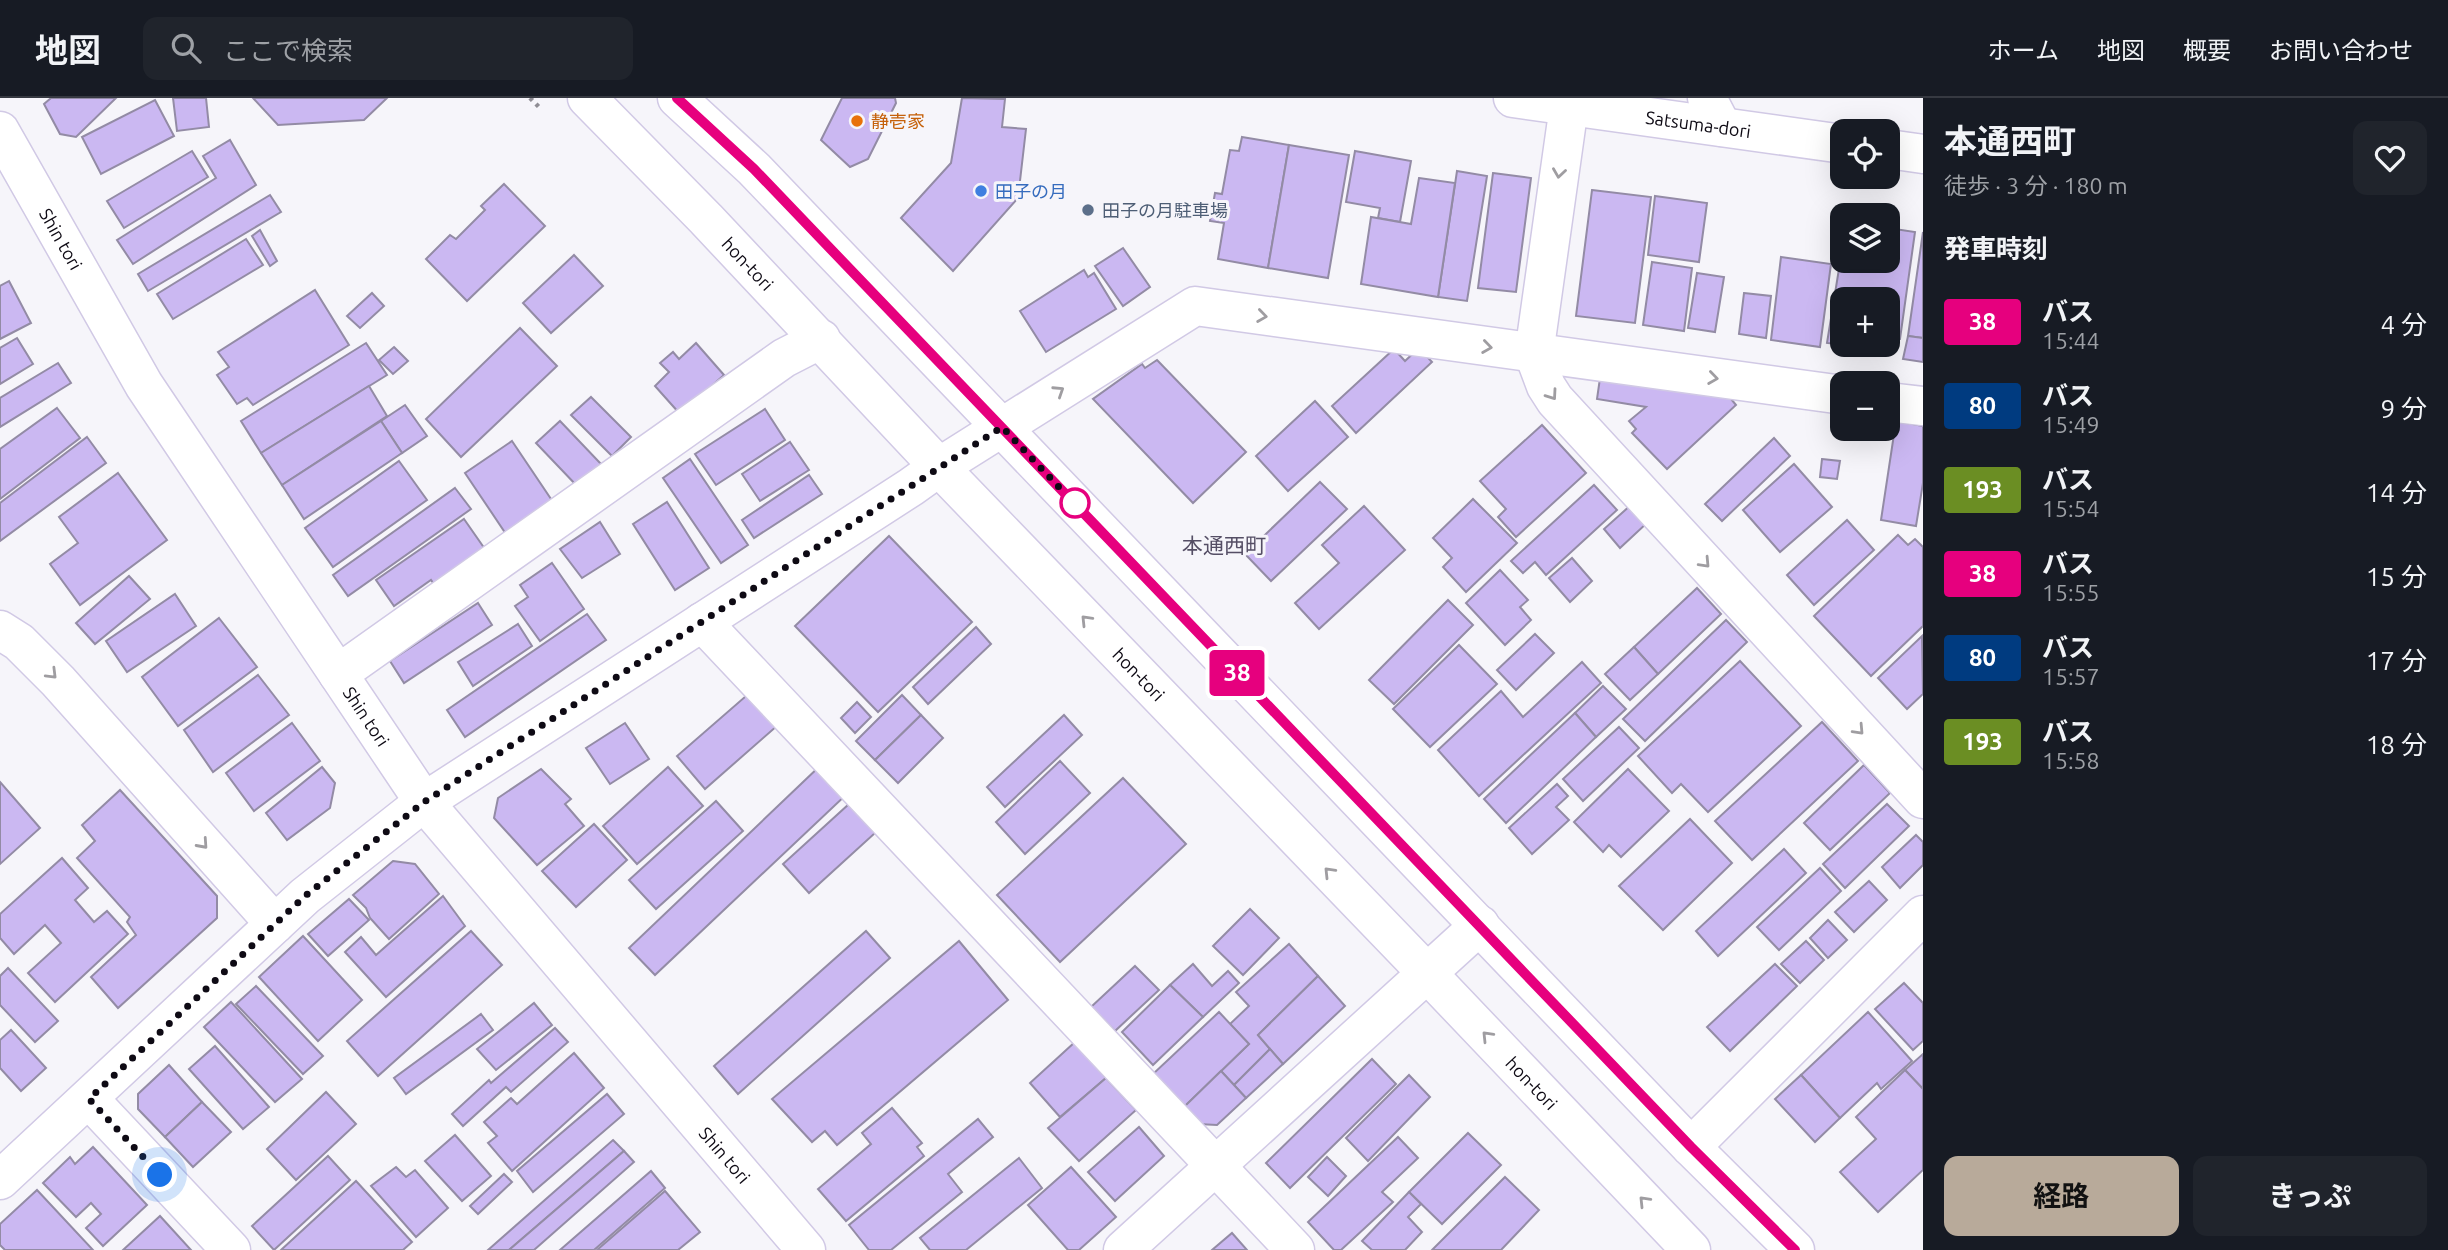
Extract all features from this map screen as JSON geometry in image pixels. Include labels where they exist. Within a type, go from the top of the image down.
[{"type":"street","name":"hon-tori","points":[[587,98],[821,339],[939,467],[1691,1250]]},
{"type":"street","points":[[677,98],[754,169],[1691,1147],[1795,1250]]},
{"type":"street","name":"Satsuma-dori","points":[[1513,98],[1569,106],[1714,112],[1830,141]]},
{"type":"street","points":[[1569,106],[1534,354],[1546,386],[1555,400],[1923,799]]},
{"type":"street","name":"Shin tori","points":[[0,131],[144,385],[424,802],[806,1250]]},
{"type":"street","points":[[1900,150],[1923,153]]},
{"type":"street","points":[[0,1180],[305,896],[424,802],[939,467],[1195,306],[1830,394]]},
{"type":"street","points":[[338,674],[785,358],[821,339]]},
{"type":"street","points":[[1900,403],[1923,406]]},
{"type":"street","points":[[702,622],[1295,1250]]},
{"type":"street","points":[[6,644],[58,681],[275,925]]},
{"type":"street","points":[[1691,1147],[1923,915]]},
{"type":"street","points":[[1123,1250],[1480,926]]},
{"type":"street","points":[[89,1099],[231,1250]]},
{"type":"building","points":[[51,98],[116,98],[76,137],[60,134],[44,104]]},
{"type":"building","points":[[173,98],[206,98],[209,127],[177,131]]},
{"type":"building","points":[[253,98],[387,98],[364,120],[278,125]]},
{"type":"building","points":[[842,98],[895,98],[896,103],[868,159],[850,167],[821,140]]},
{"type":"building","points":[[962,98],[1005,99],[1002,127],[1026,129],[1018,198],[953,271],[901,218],[951,163]]},
{"type":"building","points":[[155,100],[174,136],[101,174],[82,137]]},
{"type":"building","points":[[1242,137],[1289,145],[1268,268],[1218,259],[1224,223],[1210,221],[1215,193],[1222,194],[1230,150],[1239,151]]},
{"type":"building","points":[[230,140],[256,185],[133,264],[117,240],[216,178],[203,156]]},
{"type":"building","points":[[1289,145],[1349,155],[1328,278],[1268,268]]},
{"type":"building","points":[[192,151],[208,177],[124,228],[107,201]]},
{"type":"building","points":[[1355,151],[1411,161],[1400,222],[1378,218],[1380,208],[1346,202]]},
{"type":"building","points":[[1457,171],[1487,176],[1467,301],[1438,297]]},
{"type":"building","points":[[1493,173],[1531,178],[1516,292],[1478,288]]},
{"type":"building","points":[[1419,178],[1455,183],[1438,297],[1361,284],[1371,217],[1411,224]]},
{"type":"building","points":[[504,184],[545,226],[467,301],[426,259],[450,235],[456,239],[485,210],[481,206]]},
{"type":"building","points":[[1592,190],[1651,197],[1635,323],[1576,316]]},
{"type":"building","points":[[270,195],[281,212],[148,291],[138,274]]},
{"type":"building","points":[[1655,196],[1707,203],[1699,262],[1648,255]]},
{"type":"building","points":[[260,230],[277,261],[270,266],[252,236]]},
{"type":"building","points":[[1900,230],[1915,232],[1900,339],[1900,287],[1836,287],[1838,273],[1900,273]]},
{"type":"building","points":[[1923,232],[1923,338],[1908,336]]},
{"type":"building","points":[[246,239],[263,265],[173,319],[157,294]]},
{"type":"building","points":[[1123,248],[1150,287],[1123,306],[1095,266]]},
{"type":"building","points":[[574,255],[603,286],[551,333],[523,303]]},
{"type":"building","points":[[1781,257],[1830,264],[1820,347],[1771,340]]},
{"type":"building","points":[[1652,262],[1692,268],[1684,331],[1643,325]]},
{"type":"building","points":[[1084,270],[1088,277],[1094,273],[1116,309],[1046,352],[1020,311]]},
{"type":"building","points":[[1697,273],[1724,277],[1715,332],[1688,328]]},
{"type":"building","points":[[9,281],[31,323],[0,339],[0,286]]},
{"type":"building","points":[[315,290],[349,345],[253,405],[247,398],[237,404],[217,375],[229,367],[218,352]]},
{"type":"building","points":[[372,293],[384,306],[360,328],[347,316]]},
{"type":"building","points":[[1744,293],[1771,296],[1766,338],[1739,334]]},
{"type":"building","points":[[520,328],[557,366],[461,457],[426,419]]},
{"type":"building","points":[[1908,336],[1923,338],[1923,362],[1903,359]]},
{"type":"building","points":[[17,338],[33,364],[0,384],[0,348]]},
{"type":"building","points":[[366,343],[387,375],[261,453],[241,421]]},
{"type":"building","points":[[696,343],[724,375],[680,414],[655,386],[669,372],[660,363],[673,352],[679,359]]},
{"type":"building","points":[[394,347],[408,361],[393,374],[379,360]]},
{"type":"building","points":[[1419,348],[1432,362],[1356,433],[1332,406],[1394,349],[1405,361]]},
{"type":"building","points":[[1157,360],[1246,452],[1193,503],[1093,399],[1142,364],[1145,368]]},
{"type":"building","points":[[58,363],[71,383],[0,427],[0,398]]},
{"type":"building","points":[[1600,378],[1727,394],[1736,405],[1667,469],[1632,433],[1636,429],[1629,421],[1646,407],[1597,399]]},
{"type":"building","points":[[369,386],[387,416],[282,485],[261,453]]},
{"type":"building","points":[[591,397],[631,437],[612,456],[571,415]]},
{"type":"building","points":[[1315,401],[1348,437],[1288,491],[1256,456]]},
{"type":"building","points":[[405,405],[427,436],[402,453],[381,421]]},
{"type":"building","points":[[57,408],[80,438],[0,499],[0,449]]},
{"type":"building","points":[[765,409],[785,440],[716,485],[695,454]]},
{"type":"building","points":[[381,421],[402,453],[304,519],[282,485]]},
{"type":"building","points":[[560,421],[601,464],[578,487],[536,443]]},
{"type":"building","points":[[1900,422],[1923,426],[1923,483],[1916,526],[1881,520],[1893,441],[1900,441]]},
{"type":"building","points":[[1542,425],[1586,473],[1516,537],[1498,517],[1506,509],[1480,481]]},
{"type":"building","points":[[87,437],[106,463],[0,541],[0,503]]},
{"type":"building","points":[[1774,438],[1790,456],[1722,521],[1705,504]]},
{"type":"building","points":[[512,441],[553,502],[506,534],[465,473]]},
{"type":"building","points":[[790,442],[809,470],[760,501],[742,474]]},
{"type":"building","points":[[690,459],[748,545],[721,563],[663,478]]},
{"type":"building","points":[[1822,459],[1840,461],[1837,479],[1820,477]]},
{"type":"building","points":[[399,461],[427,500],[333,567],[305,528]]},
{"type":"building","points":[[1794,464],[1832,507],[1780,552],[1743,510]]},
{"type":"building","points":[[118,473],[167,540],[80,605],[50,564],[78,543],[59,517]]},
{"type":"building","points":[[809,475],[822,494],[754,538],[742,520]]},
{"type":"building","points":[[1320,482],[1347,509],[1271,581],[1245,554]]},
{"type":"building","points":[[1594,485],[1617,510],[1546,575],[1535,562],[1523,573],[1511,561]]},
{"type":"building","points":[[455,488],[471,509],[348,596],[333,575]]},
{"type":"building","points":[[1473,499],[1517,543],[1466,592],[1443,567],[1452,558],[1433,538]]},
{"type":"building","points":[[667,502],[709,568],[675,590],[633,524]]},
{"type":"building","points":[[1632,504],[1648,522],[1620,548],[1604,529]]},
{"type":"building","points":[[1364,506],[1405,550],[1319,629],[1295,603],[1339,563],[1322,545]]},
{"type":"building","points":[[464,519],[487,552],[436,587],[431,580],[394,606],[376,580]]},
{"type":"building","points":[[1847,520],[1874,550],[1814,605],[1787,575]]},
{"type":"building","points":[[600,522],[620,554],[582,578],[560,549]]},
{"type":"building","points":[[1898,535],[1908,545],[1915,539],[1923,547],[1923,626],[1871,676],[1814,616]]},
{"type":"building","points":[[889,536],[972,622],[878,712],[795,626]]},
{"type":"building","points":[[1572,558],[1592,581],[1570,602],[1549,578]]},
{"type":"building","points":[[552,563],[584,609],[540,641],[515,606],[528,597],[520,585]]},
{"type":"building","points":[[1500,570],[1528,600],[1520,607],[1531,620],[1505,645],[1466,603]]},
{"type":"building","points":[[129,576],[150,599],[95,644],[76,623]]},
{"type":"building","points":[[1697,588],[1721,614],[1658,674],[1634,647]]},
{"type":"building","points":[[175,594],[196,626],[127,672],[106,641]]},
{"type":"building","points":[[1448,600],[1473,625],[1394,704],[1369,680]]},
{"type":"building","points":[[478,603],[492,625],[404,683],[390,661]]},
{"type":"building","points":[[587,614],[606,640],[465,737],[447,710]]},
{"type":"building","points":[[219,618],[257,667],[178,726],[142,677]]},
{"type":"building","points":[[1726,620],[1747,642],[1645,741],[1623,719]]},
{"type":"building","points":[[518,624],[532,646],[473,686],[458,662]]},
{"type":"building","points":[[976,627],[991,644],[928,704],[913,687]]},
{"type":"building","points":[[1535,634],[1554,653],[1516,690],[1497,670]]},
{"type":"building","points":[[1922,636],[1923,694],[1907,709],[1878,678]]},
{"type":"building","points":[[1459,645],[1497,684],[1430,747],[1393,709]]},
{"type":"building","points":[[1634,647],[1658,674],[1630,700],[1605,674]]},
{"type":"building","points":[[1740,661],[1801,726],[1708,812],[1681,784],[1672,793],[1638,756]]},
{"type":"building","points":[[1582,662],[1601,683],[1479,796],[1438,750],[1501,691],[1523,717]]},
{"type":"building","points":[[258,675],[289,715],[213,772],[184,730]]},
{"type":"building","points":[[1603,686],[1626,709],[1596,737],[1575,713]]},
{"type":"building","points":[[902,695],[921,715],[875,760],[856,741]]},
{"type":"building","points":[[746,696],[778,725],[705,789],[677,756]]},
{"type":"building","points":[[857,702],[871,717],[855,733],[841,718]]},
{"type":"building","points":[[1575,713],[1596,737],[1506,823],[1484,799]]},
{"type":"building","points":[[921,715],[943,738],[898,783],[875,760]]},
{"type":"building","points":[[1064,715],[1082,735],[1005,807],[987,787]]},
{"type":"building","points":[[1822,722],[1858,761],[1752,860],[1715,821]]},
{"type":"building","points":[[292,723],[320,761],[254,811],[226,773]]},
{"type":"building","points":[[625,723],[649,759],[610,784],[586,748]]},
{"type":"building","points":[[1619,727],[1639,748],[1583,801],[1563,779]]},
{"type":"building","points":[[1060,761],[1090,793],[1025,854],[996,822]]},
{"type":"building","points":[[822,764],[849,792],[655,975],[629,948]]},
{"type":"building","points":[[1864,765],[1890,793],[1830,850],[1804,823]]},
{"type":"building","points":[[322,767],[335,783],[330,808],[287,840],[266,813]]},
{"type":"building","points":[[668,767],[703,806],[637,864],[603,826]]},
{"type":"building","points":[[541,769],[571,799],[565,804],[584,826],[537,865],[494,818],[498,798]]},
{"type":"building","points":[[1628,769],[1669,811],[1621,857],[1609,845],[1603,852],[1574,822]]},
{"type":"building","points":[[1123,778],[1186,844],[1060,962],[997,895]]},
{"type":"building","points":[[0,782],[40,828],[0,864]]},
{"type":"building","points":[[1557,784],[1568,796],[1556,807],[1569,820],[1532,854],[1509,828]]},
{"type":"building","points":[[120,790],[217,896],[217,918],[118,1008],[91,977],[136,935],[127,922],[130,917],[77,858],[95,841],[82,825]]},
{"type":"building","points":[[716,801],[743,831],[656,909],[629,880]]},
{"type":"building","points":[[849,804],[875,833],[809,893],[783,864]]},
{"type":"building","points":[[1887,804],[1909,826],[1845,888],[1823,864]]},
{"type":"building","points":[[1690,819],[1732,863],[1663,930],[1619,886]]},
{"type":"building","points":[[594,824],[627,860],[576,907],[542,871]]},
{"type":"building","points":[[1916,835],[1923,842],[1923,865],[1900,888],[1882,867]]},
{"type":"building","points":[[1784,849],[1806,873],[1718,956],[1696,931]]},
{"type":"building","points":[[62,858],[88,888],[75,900],[94,922],[107,911],[128,934],[55,1002],[28,973],[61,943],[45,925],[14,954],[0,938],[0,914]]},
{"type":"building","points":[[393,861],[415,864],[439,894],[389,939],[353,895]]},
{"type":"building","points":[[1820,868],[1841,891],[1779,950],[1757,927]]},
{"type":"building","points":[[1869,881],[1887,900],[1854,932],[1835,912]]},
{"type":"building","points":[[443,896],[465,926],[386,997],[345,952],[361,937],[376,955]]},
{"type":"building","points":[[349,899],[369,920],[328,956],[308,934]]},
{"type":"building","points":[[1250,909],[1279,938],[1243,975],[1213,946]]},
{"type":"building","points":[[1828,920],[1847,940],[1828,958],[1810,938]]},
{"type":"building","points":[[471,931],[502,965],[378,1076],[347,1041]]},
{"type":"building","points":[[866,931],[890,958],[738,1094],[714,1066]]},
{"type":"building","points":[[303,936],[362,1000],[318,1041],[259,977]]},
{"type":"building","points":[[959,941],[1008,1000],[837,1145],[825,1131],[812,1142],[772,1099]]},
{"type":"building","points":[[1806,941],[1824,960],[1800,983],[1781,964]]},
{"type":"building","points":[[1289,944],[1318,976],[1258,1035],[1270,1049],[1234,1085],[1221,1071],[1249,1044],[1230,1024],[1249,1006],[1236,992]]},
{"type":"building","points":[[1193,964],[1212,986],[1228,971],[1239,983],[1203,1017],[1170,985]]},
{"type":"building","points":[[1775,964],[1797,986],[1730,1051],[1707,1027]]},
{"type":"building","points":[[1135,966],[1159,990],[1115,1031],[1091,1007]]},
{"type":"building","points":[[8,968],[58,1021],[35,1042],[0,1005],[0,976]]},
{"type":"building","points":[[1318,976],[1345,1006],[1283,1064],[1258,1035]]},
{"type":"building","points":[[1904,983],[1923,1003],[1923,1041],[1913,1050],[1875,1009]]},
{"type":"building","points":[[1170,985],[1203,1017],[1153,1065],[1122,1032]]},
{"type":"building","points":[[256,986],[323,1056],[303,1074],[236,1004]]},
{"type":"building","points":[[231,1002],[302,1079],[275,1102],[204,1027]]},
{"type":"building","points":[[534,1003],[552,1025],[496,1070],[477,1049]]},
{"type":"building","points":[[1219,1012],[1249,1044],[1184,1107],[1153,1074]]},
{"type":"building","points":[[1868,1012],[1912,1061],[1881,1089],[1877,1083],[1840,1118],[1801,1075]]},
{"type":"building","points":[[481,1014],[493,1030],[406,1094],[394,1078]]},
{"type":"building","points":[[555,1028],[568,1042],[511,1092],[506,1087],[463,1126],[452,1114],[489,1080],[491,1083]]},
{"type":"building","points":[[11,1030],[46,1068],[21,1091],[0,1068],[0,1040]]},
{"type":"building","points":[[1075,1042],[1106,1078],[1060,1117],[1030,1083]]},
{"type":"building","points":[[215,1046],[269,1107],[243,1129],[189,1069]]},
{"type":"building","points":[[1270,1049],[1283,1064],[1246,1098],[1234,1085]]},
{"type":"building","points":[[574,1053],[604,1088],[512,1171],[488,1143],[497,1136],[484,1122],[511,1098],[517,1104]]},
{"type":"building","points":[[1923,1054],[1923,1089],[1905,1070]]},
{"type":"building","points":[[1372,1059],[1396,1084],[1290,1188],[1266,1163]]},
{"type":"building","points":[[169,1065],[202,1102],[165,1137],[138,1109],[138,1094]]},
{"type":"building","points":[[1905,1070],[1923,1089],[1923,1170],[1878,1212],[1840,1172],[1876,1139],[1856,1117]]},
{"type":"building","points":[[1221,1071],[1246,1098],[1217,1125],[1198,1124],[1184,1107]]},
{"type":"building","points":[[1409,1075],[1430,1097],[1368,1161],[1346,1138]]},
{"type":"building","points":[[1801,1075],[1840,1118],[1815,1142],[1775,1099]]},
{"type":"building","points":[[1106,1078],[1136,1110],[1079,1161],[1048,1128]]},
{"type":"building","points":[[326,1092],[356,1124],[296,1180],[267,1149]]},
{"type":"building","points":[[607,1094],[624,1114],[533,1192],[517,1171]]},
{"type":"building","points":[[202,1102],[231,1132],[193,1167],[165,1137]]},
{"type":"building","points":[[892,1108],[922,1143],[917,1147],[924,1156],[846,1221],[818,1189],[871,1144],[862,1133]]},
{"type":"building","points":[[978,1119],[993,1137],[948,1174],[962,1192],[891,1250],[869,1250],[849,1225]]},
{"type":"building","points":[[1139,1127],[1164,1156],[1115,1201],[1088,1172]]},
{"type":"building","points":[[1468,1133],[1501,1165],[1442,1224],[1409,1192]]},
{"type":"building","points":[[455,1135],[491,1176],[462,1201],[425,1161]]},
{"type":"building","points":[[1398,1137],[1418,1158],[1382,1192],[1393,1202],[1341,1250],[1334,1250],[1308,1222]]},
{"type":"building","points":[[613,1140],[624,1151],[509,1250],[488,1250]]},
{"type":"building","points":[[93,1147],[147,1205],[103,1246],[86,1228],[101,1214],[91,1203],[76,1217],[43,1183],[70,1157],[75,1164]]},
{"type":"building","points":[[624,1151],[634,1162],[534,1250],[509,1250]]},
{"type":"building","points":[[328,1156],[350,1180],[274,1250],[252,1226]]},
{"type":"building","points":[[1327,1157],[1346,1176],[1328,1196],[1308,1177]]},
{"type":"building","points":[[1019,1158],[1042,1188],[966,1250],[930,1250],[920,1238]]},
{"type":"building","points":[[396,1167],[406,1177],[415,1170],[448,1208],[416,1237],[371,1186]]},
{"type":"building","points":[[1071,1167],[1116,1217],[1079,1250],[1068,1250],[1028,1205]]},
{"type":"building","points":[[651,1171],[665,1188],[594,1250],[560,1250]]},
{"type":"building","points":[[504,1174],[512,1182],[478,1214],[470,1206]]},
{"type":"building","points":[[1505,1177],[1539,1210],[1501,1250],[1432,1250]]},
{"type":"building","points":[[356,1181],[412,1242],[403,1250],[281,1250]]},
{"type":"building","points":[[37,1190],[93,1250],[5,1250],[0,1245],[0,1224]]},
{"type":"building","points":[[665,1191],[700,1232],[678,1250],[597,1250]]},
{"type":"building","points":[[1409,1192],[1421,1204],[1408,1217],[1422,1232],[1405,1250],[1372,1250],[1362,1241]]},
{"type":"building","points":[[160,1216],[191,1250],[123,1250]]},
{"type":"building","points":[[1232,1233],[1247,1250],[1212,1250]]},
{"type":"bus line","name":"38","points":[[677,98],[754,169],[1691,1147],[1795,1250]]},
{"type":"place","name":"静壱家","points":[[857,121]]},
{"type":"place","name":"田子の月","points":[[981,191]]},
{"type":"place","name":"田子の月駐車場","points":[[1088,210]]},
{"type":"district","name":"本通西町","points":[[1224,545]]},
{"type":"route","points":[[160,1175],[89,1099],[305,896],[424,802],[1002,427],[1078,507],[1075,503]]}]
